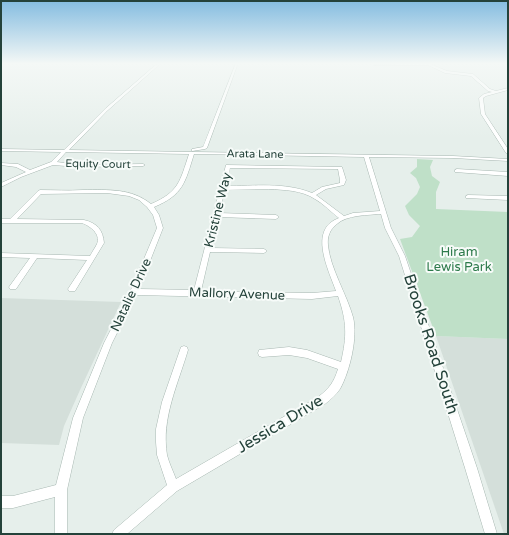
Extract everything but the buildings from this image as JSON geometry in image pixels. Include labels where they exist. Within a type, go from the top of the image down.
[{"type":"street","points":[[1,185],[19,176],[53,163],[106,110],[131,88]]},
{"type":"street","points":[[165,152],[168,149],[195,150],[205,148],[228,88]]},
{"type":"street","points":[[487,88],[496,92]]},
{"type":"street","points":[[508,89],[485,95],[481,98],[483,114],[508,153]]},
{"type":"street","name":"Arata Lane","points":[[1,150],[453,157],[508,160]]},
{"type":"street","points":[[150,207],[171,197],[181,185],[192,153]]},
{"type":"street","name":"Brooks Road South","points":[[366,156],[389,231],[402,256],[469,460],[491,534]]},
{"type":"street","name":"Equity Court","points":[[53,163],[80,166],[143,165]]},
{"type":"street","points":[[1,164],[18,165],[24,167],[30,172]]},
{"type":"street","name":"Kristine Way","points":[[197,292],[228,166],[340,168],[343,180],[342,184],[324,188],[312,195]]},
{"type":"street","points":[[457,171],[508,174]]},
{"type":"street","points":[[223,188],[289,189],[312,195],[342,217],[368,212],[383,212]]},
{"type":"street","name":"Natalie Drive","points":[[12,222],[40,192],[123,192],[139,198],[150,207],[158,221],[160,228],[134,292],[108,344],[78,418],[61,490],[61,534]]},
{"type":"street","points":[[468,197],[508,198]]},
{"type":"street","points":[[217,215],[276,217]]},
{"type":"street","name":"Jessica Drive","points":[[118,534],[173,487],[313,406],[336,386],[343,367],[351,336],[349,318],[326,257],[324,244],[326,232],[332,223],[342,217]]},
{"type":"street","points":[[1,221],[72,220],[90,222],[100,234],[100,243],[72,288]]},
{"type":"street","points":[[208,250],[264,251]]},
{"type":"street","points":[[1,255],[92,258]]},
{"type":"street","points":[[13,287],[35,256]]},
{"type":"street","name":"Mallory Avenue","points":[[134,292],[197,292],[312,296],[340,293]]},
{"type":"street","points":[[173,487],[162,457],[160,436],[164,417],[184,350]]},
{"type":"street","points":[[262,353],[289,351],[307,354],[343,367]]},
{"type":"street","points":[[1,502],[13,502],[61,490]]},
{"type":"shaded area","points":[[1,298],[121,302],[64,426],[59,445],[1,443]]},
{"type":"shaded area","points":[[436,336],[508,339],[508,534],[504,534]]},
{"type":"green space","name":"Hiram Lewis Park","points":[[417,159],[433,160],[430,167],[432,176],[440,182],[436,192],[436,209],[508,212],[508,339],[436,336],[400,239],[412,237],[420,226],[409,215],[405,206],[417,194],[420,187],[416,178],[410,173],[417,167]]}]
